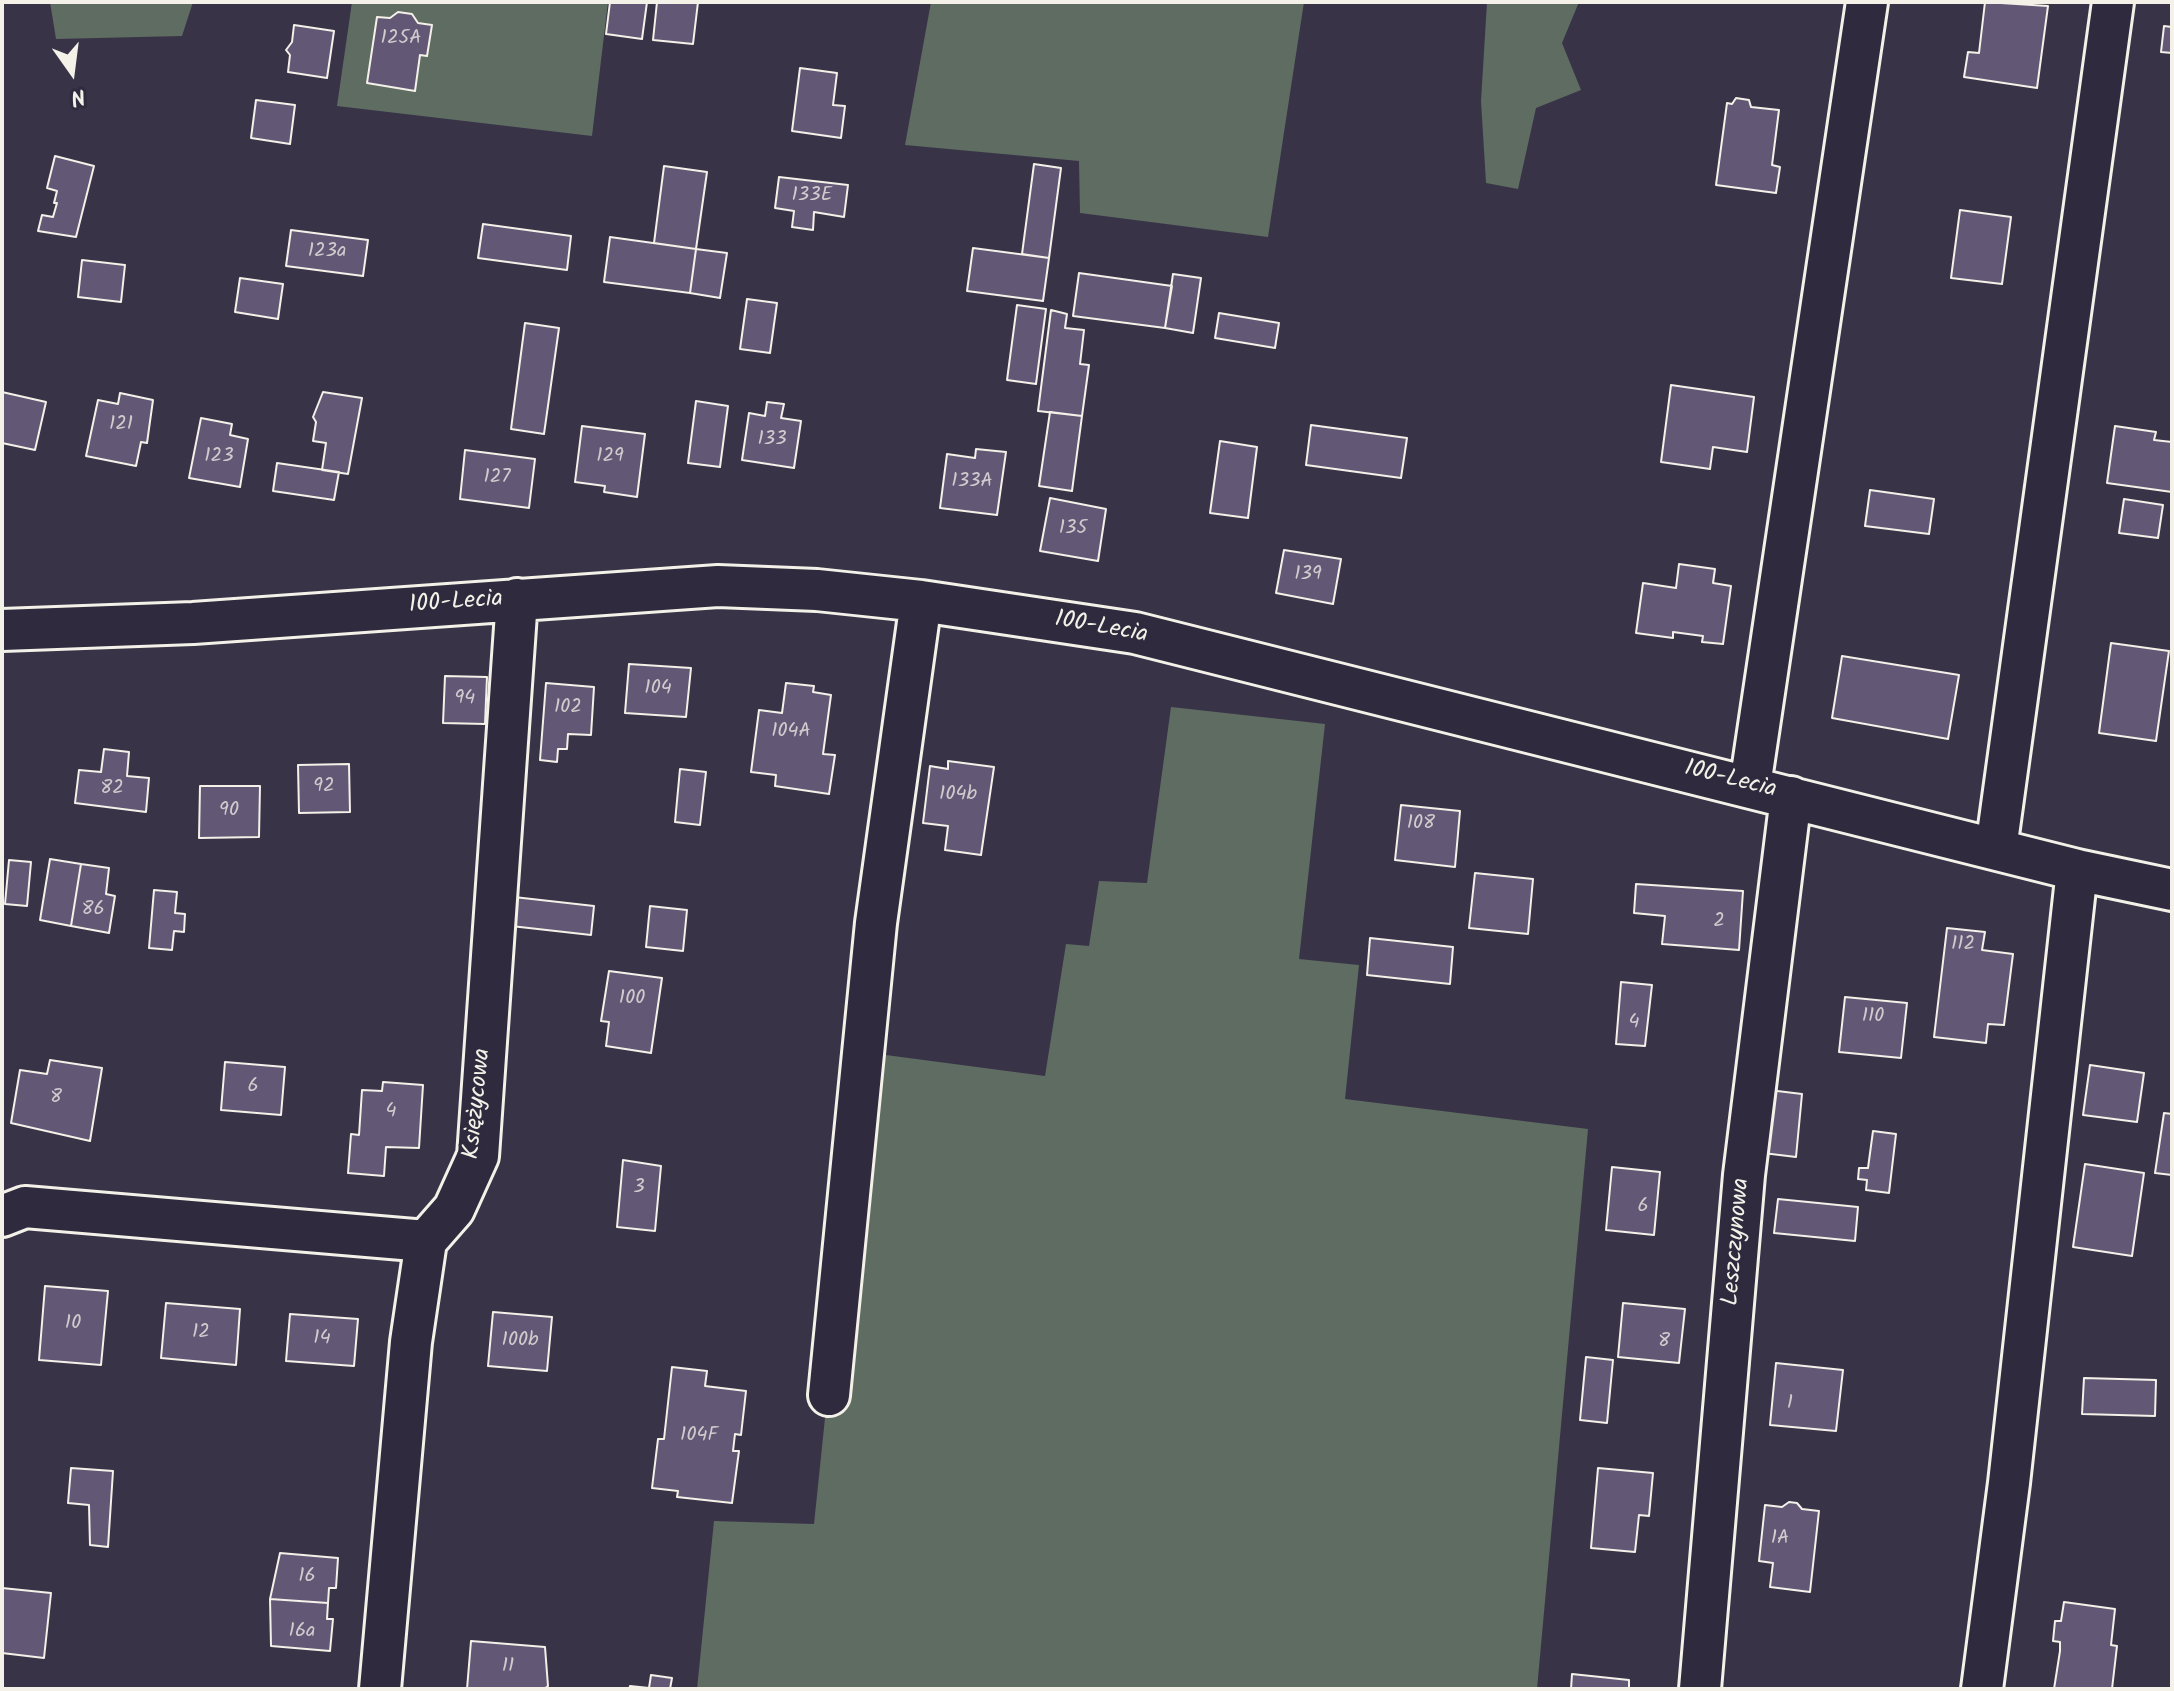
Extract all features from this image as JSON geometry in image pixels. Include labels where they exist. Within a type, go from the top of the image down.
[{"type":"street","points":[[1750,786],[1867,2]]},
{"type":"street","points":[[1996,849],[2113,2]]},
{"type":"street","name":"100-Lecia","points":[[2,630],[193,623],[718,586],[817,590],[921,601],[1135,633],[2077,870],[2172,890]]},
{"type":"street","name":"Księżycowa","points":[[426,1241],[454,1209],[478,1156],[517,599]]},
{"type":"street","points":[[829,1395],[876,923],[921,601]]},
{"type":"street","name":"Leszczynowa","points":[[1700,1689],[1744,1175],[1791,797]]},
{"type":"street","points":[[1982,1689],[2009,1483],[2077,870]]},
{"type":"street","points":[[2,1216],[25,1207],[426,1241],[411,1342],[380,1689]]},
{"type":"green space","points":[[50,2],[193,2],[182,36],[56,39]]},
{"type":"green space","points":[[352,2],[608,2],[592,136],[337,106]]},
{"type":"green space","points":[[931,2],[1304,2],[1268,237],[1080,213],[1079,161],[905,145]]},
{"type":"green space","points":[[1487,2],[1579,2],[1562,43],[1581,90],[1536,108],[1518,189],[1486,183],[1481,101]]},
{"type":"green space","points":[[1171,707],[1325,724],[1299,959],[1359,965],[1345,1099],[1588,1129],[1537,1689],[697,1689],[714,1521],[814,1524],[863,1052],[1045,1076],[1066,944],[1089,946],[1099,881],[1147,883]]},
{"type":"building","points":[[610,2],[647,2],[642,39],[606,34]]},
{"type":"building","points":[[657,2],[698,2],[693,44],[653,40]]},
{"type":"building","points":[[1985,2],[2048,6],[2037,88],[1964,77],[1968,52],[1979,53]]},
{"type":"building","points":[[398,12],[412,14],[418,23],[432,25],[427,56],[420,55],[415,91],[367,83],[377,17],[390,18]]},
{"type":"building","points":[[294,25],[334,31],[327,78],[288,72],[290,55],[286,50],[292,42]]},
{"type":"building","points":[[2164,26],[2172,27],[2172,53],[2161,52]]},
{"type":"building","points":[[800,68],[837,73],[833,105],[845,106],[841,138],[792,131]]},
{"type":"building","points":[[1736,98],[1749,100],[1751,107],[1779,110],[1772,165],[1780,167],[1776,193],[1716,185],[1727,103],[1732,104]]},
{"type":"building","points":[[256,100],[295,105],[290,144],[251,138]]},
{"type":"building","points":[[55,156],[94,166],[76,237],[38,231],[42,215],[53,217],[57,203],[54,203],[57,191],[47,188]]},
{"type":"building","points":[[1034,164],[1061,168],[1049,258],[1022,254]]},
{"type":"building","points":[[664,166],[707,172],[696,249],[654,243]]},
{"type":"building","points":[[779,177],[848,185],[844,217],[814,212],[813,230],[792,227],[794,211],[775,208]]},
{"type":"building","points":[[1960,210],[2011,217],[2002,284],[1951,278]]},
{"type":"building","points":[[483,224],[571,236],[567,270],[478,258]]},
{"type":"building","points":[[291,230],[368,240],[363,276],[286,266]]},
{"type":"building","points":[[610,237],[696,249],[690,293],[604,282]]},
{"type":"building","points":[[973,248],[1049,258],[1043,301],[967,291]]},
{"type":"building","points":[[696,249],[727,253],[720,298],[690,293]]},
{"type":"building","points":[[82,260],[125,265],[121,302],[78,297]]},
{"type":"building","points":[[1079,273],[1172,286],[1165,328],[1073,316]]},
{"type":"building","points":[[1173,274],[1201,278],[1193,333],[1165,328]]},
{"type":"building","points":[[240,278],[283,284],[278,319],[235,312]]},
{"type":"building","points":[[747,299],[777,303],[770,353],[740,349]]},
{"type":"building","points":[[1017,305],[1046,309],[1036,384],[1007,380]]},
{"type":"building","points":[[1051,310],[1067,314],[1065,328],[1084,330],[1080,364],[1089,365],[1082,416],[1038,411]]},
{"type":"building","points":[[1219,313],[1279,323],[1275,348],[1215,338]]},
{"type":"building","points":[[525,323],[559,328],[544,434],[511,429]]},
{"type":"building","points":[[1671,385],[1754,397],[1747,452],[1713,447],[1710,469],[1661,462]]},
{"type":"building","points":[[2,392],[46,402],[35,450],[2,443]]},
{"type":"building","points":[[323,392],[362,398],[348,474],[322,470],[326,443],[313,441],[316,422],[313,417]]},
{"type":"building","points":[[120,393],[153,400],[147,443],[141,442],[136,466],[86,456],[98,400],[118,404]]},
{"type":"building","points":[[696,401],[728,406],[720,467],[688,463]]},
{"type":"building","points":[[767,402],[784,404],[781,418],[801,421],[794,468],[742,460],[749,413],[765,416]]},
{"type":"building","points":[[1050,412],[1082,416],[1072,491],[1039,486]]},
{"type":"building","points":[[201,418],[232,424],[230,435],[248,439],[240,487],[189,478]]},
{"type":"building","points":[[1311,425],[1407,438],[1401,478],[1306,465]]},
{"type":"building","points":[[582,426],[645,434],[637,497],[604,492],[605,486],[575,482]]},
{"type":"building","points":[[2115,426],[2156,432],[2154,440],[2172,442],[2172,492],[2107,483]]},
{"type":"building","points":[[1220,441],[1257,447],[1248,518],[1210,513]]},
{"type":"building","points":[[976,449],[1006,452],[997,515],[940,508],[947,454],[975,458]]},
{"type":"building","points":[[465,450],[535,459],[529,508],[460,499]]},
{"type":"building","points":[[277,463],[339,472],[334,500],[273,491]]},
{"type":"building","points":[[1870,490],[1934,499],[1929,534],[1865,526]]},
{"type":"building","points":[[1050,498],[1106,509],[1098,561],[1040,551]]},
{"type":"building","points":[[2124,499],[2163,505],[2158,538],[2119,533]]},
{"type":"building","points":[[1284,550],[1341,559],[1333,604],[1276,593]]},
{"type":"building","points":[[1679,564],[1715,569],[1713,583],[1731,586],[1723,644],[1702,642],[1703,636],[1673,632],[1673,638],[1636,633],[1643,583],[1676,588]]},
{"type":"building","points":[[2111,643],[2169,651],[2156,741],[2099,733]]},
{"type":"building","points":[[1842,656],[1959,675],[1948,739],[1832,718]]},
{"type":"building","points":[[629,664],[691,668],[686,717],[625,713]]},
{"type":"building","points":[[445,676],[487,677],[485,724],[443,723]]},
{"type":"building","points":[[546,683],[594,687],[591,735],[568,734],[567,749],[558,749],[557,762],[540,760]]},
{"type":"building","points":[[786,683],[814,686],[813,692],[831,695],[823,754],[835,755],[829,794],[775,786],[776,775],[751,772],[759,710],[782,713]]},
{"type":"building","points":[[104,749],[129,752],[127,776],[149,778],[146,812],[75,803],[79,770],[101,772]]},
{"type":"building","points":[[948,761],[994,767],[981,855],[945,850],[948,826],[923,823],[930,766],[948,769]]},
{"type":"building","points":[[349,764],[350,812],[299,813],[298,765]]},
{"type":"building","points":[[680,769],[706,772],[700,825],[675,822]]},
{"type":"building","points":[[200,786],[260,786],[259,837],[199,838]]},
{"type":"building","points":[[1401,805],[1460,811],[1455,867],[1395,860]]},
{"type":"building","points":[[50,859],[81,864],[71,926],[40,920]]},
{"type":"building","points":[[9,860],[31,862],[27,906],[5,904]]},
{"type":"building","points":[[81,864],[109,868],[106,894],[115,896],[109,933],[71,926]]},
{"type":"building","points":[[1475,873],[1533,879],[1528,934],[1469,928]]},
{"type":"building","points":[[1636,884],[1743,891],[1739,950],[1662,944],[1665,916],[1634,913]]},
{"type":"building","points":[[154,890],[177,892],[175,913],[185,914],[184,932],[174,931],[172,950],[149,948]]},
{"type":"building","points":[[514,897],[594,906],[591,935],[511,926]]},
{"type":"building","points":[[650,906],[687,910],[683,951],[646,947]]},
{"type":"building","points":[[1947,928],[1985,932],[1982,950],[2013,954],[2004,1025],[1988,1024],[1986,1043],[1934,1037]]},
{"type":"building","points":[[1370,938],[1453,947],[1450,984],[1367,975]]},
{"type":"building","points":[[609,971],[662,978],[651,1053],[606,1046],[609,1022],[601,1021]]},
{"type":"building","points":[[1621,982],[1652,985],[1645,1046],[1616,1044]]},
{"type":"building","points":[[1845,997],[1907,1003],[1901,1058],[1839,1052]]},
{"type":"building","points":[[50,1060],[102,1068],[90,1141],[11,1123],[20,1070],[47,1074]]},
{"type":"building","points":[[225,1062],[285,1067],[281,1115],[221,1110]]},
{"type":"building","points":[[2090,1065],[2144,1073],[2137,1122],[2083,1115]]},
{"type":"building","points":[[383,1082],[423,1085],[419,1148],[386,1147],[384,1176],[348,1173],[351,1134],[359,1135],[362,1090],[382,1091]]},
{"type":"building","points":[[1769,1090],[1802,1094],[1796,1157],[1763,1153]]},
{"type":"building","points":[[2164,1113],[2172,1114],[2172,1175],[2155,1173]]},
{"type":"building","points":[[1873,1131],[1896,1134],[1889,1193],[1866,1190],[1867,1180],[1858,1179],[1859,1168],[1868,1168]]},
{"type":"building","points":[[623,1160],[661,1166],[655,1231],[617,1227]]},
{"type":"building","points":[[2085,1164],[2144,1173],[2132,1256],[2073,1247]]},
{"type":"building","points":[[1612,1167],[1660,1172],[1654,1235],[1606,1230]]},
{"type":"building","points":[[1778,1199],[1858,1207],[1855,1241],[1774,1233]]},
{"type":"building","points":[[45,1286],[108,1291],[101,1365],[39,1360]]},
{"type":"building","points":[[166,1303],[240,1309],[236,1365],[161,1358]]},
{"type":"building","points":[[1623,1303],[1685,1309],[1679,1363],[1618,1357]]},
{"type":"building","points":[[493,1312],[552,1317],[547,1371],[488,1366]]},
{"type":"building","points":[[290,1314],[358,1319],[354,1366],[286,1361]]},
{"type":"building","points":[[1586,1357],[1613,1360],[1607,1423],[1580,1420]]},
{"type":"building","points":[[1776,1363],[1843,1370],[1836,1431],[1770,1425]]},
{"type":"building","points":[[672,1367],[707,1371],[705,1386],[746,1391],[741,1435],[735,1434],[733,1451],[739,1451],[732,1503],[677,1497],[678,1491],[652,1488],[658,1439],[664,1439]]},
{"type":"building","points":[[2084,1378],[2156,1380],[2155,1416],[2082,1414]]},
{"type":"building","points":[[71,1468],[113,1471],[108,1547],[90,1545],[89,1505],[68,1503]]},
{"type":"building","points":[[1598,1468],[1653,1473],[1649,1516],[1639,1515],[1635,1552],[1591,1548]]},
{"type":"building","points":[[1789,1502],[1797,1503],[1802,1509],[1819,1511],[1810,1592],[1770,1587],[1773,1563],[1759,1561],[1765,1505],[1782,1507]]},
{"type":"building","points":[[280,1553],[338,1558],[336,1588],[329,1588],[328,1603],[270,1599]]},
{"type":"building","points":[[2,1588],[51,1593],[44,1658],[2,1653]]},
{"type":"building","points":[[270,1599],[328,1603],[327,1619],[333,1619],[330,1651],[271,1646]]},
{"type":"building","points":[[2064,1602],[2115,1609],[2111,1645],[2117,1646],[2112,1689],[2054,1689],[2060,1651],[2060,1642],[2053,1641],[2055,1621],[2061,1621]]},
{"type":"building","points":[[471,1641],[545,1647],[548,1686],[544,1689],[467,1689]]},
{"type":"building","points":[[1572,1674],[1629,1680],[1629,1689],[1571,1689]]},
{"type":"building","points":[[651,1675],[672,1678],[670,1689],[629,1689],[630,1686],[649,1688]]}]
